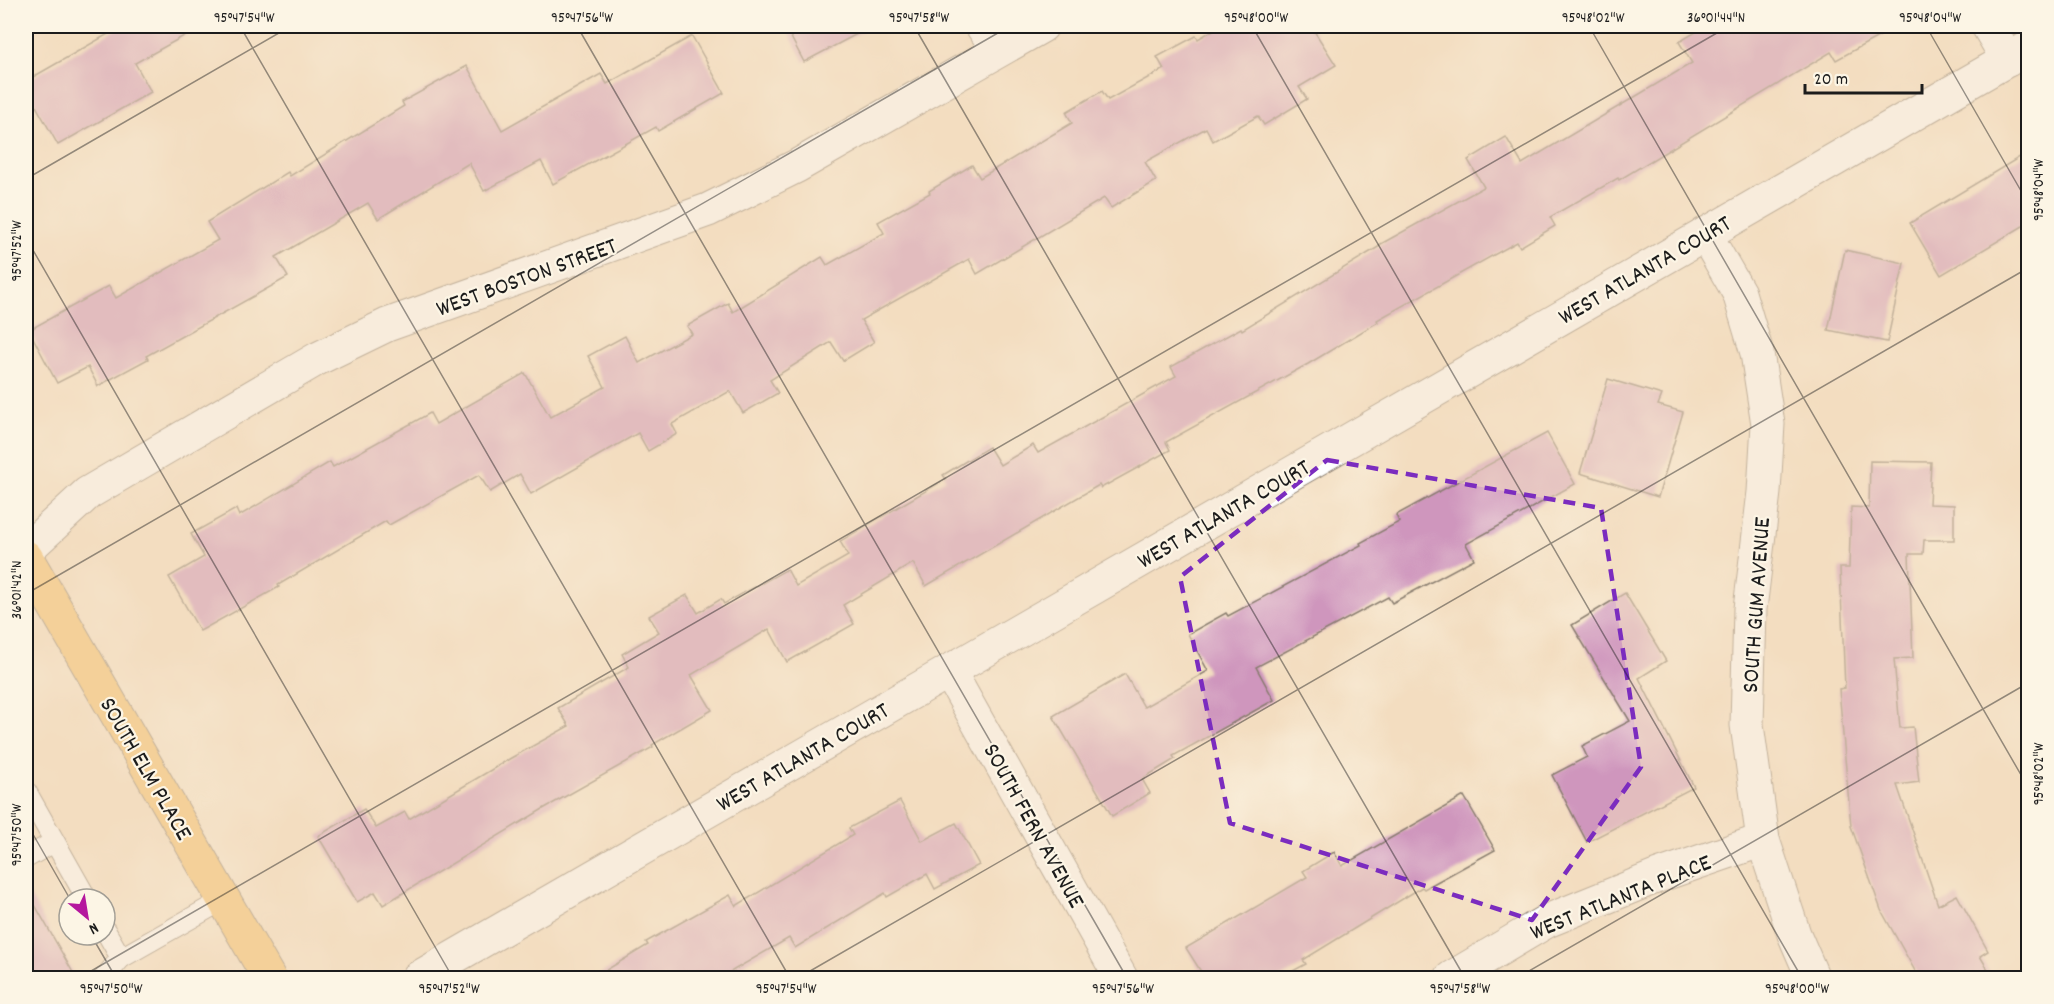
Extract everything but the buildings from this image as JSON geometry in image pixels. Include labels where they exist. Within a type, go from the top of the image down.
[{"type":"main road","name":"SOUTH ELM PLACE","points":[[26,557],[269,978]]},
{"type":"street","name":"WEST BOSTON STREET","points":[[26,550],[88,493],[317,359],[387,326],[708,210],[797,166],[991,38],[1042,26]]},
{"type":"street","points":[[1988,26],[2018,54]]},
{"type":"street","name":"WEST ATLANTA COURT","points":[[418,978],[2018,54]]},
{"type":"street","name":"SOUTH GUM AVENUE","points":[[1705,234],[1739,293],[1757,353],[1768,424],[1764,492],[1750,609],[1747,725],[1763,840],[1794,933],[1814,978]]},
{"type":"street","name":"SOUTH FERN AVENUE","points":[[949,671],[1121,978]]},
{"type":"street","name":"WEST ATLANTA PLACE","points":[[1451,978],[1547,921],[1658,876],[1763,840]]},
{"type":"lane","points":[[26,791],[80,887]]},
{"type":"lane","points":[[26,858],[54,842]]},
{"type":"lane","points":[[104,978],[121,958],[223,900]]},
{"type":"lane","points":[[115,947],[121,958]]},
{"type":"highlighted area","points":[[1327,460],[1601,508],[1641,767],[1532,920],[1230,823],[1180,577]]}]
